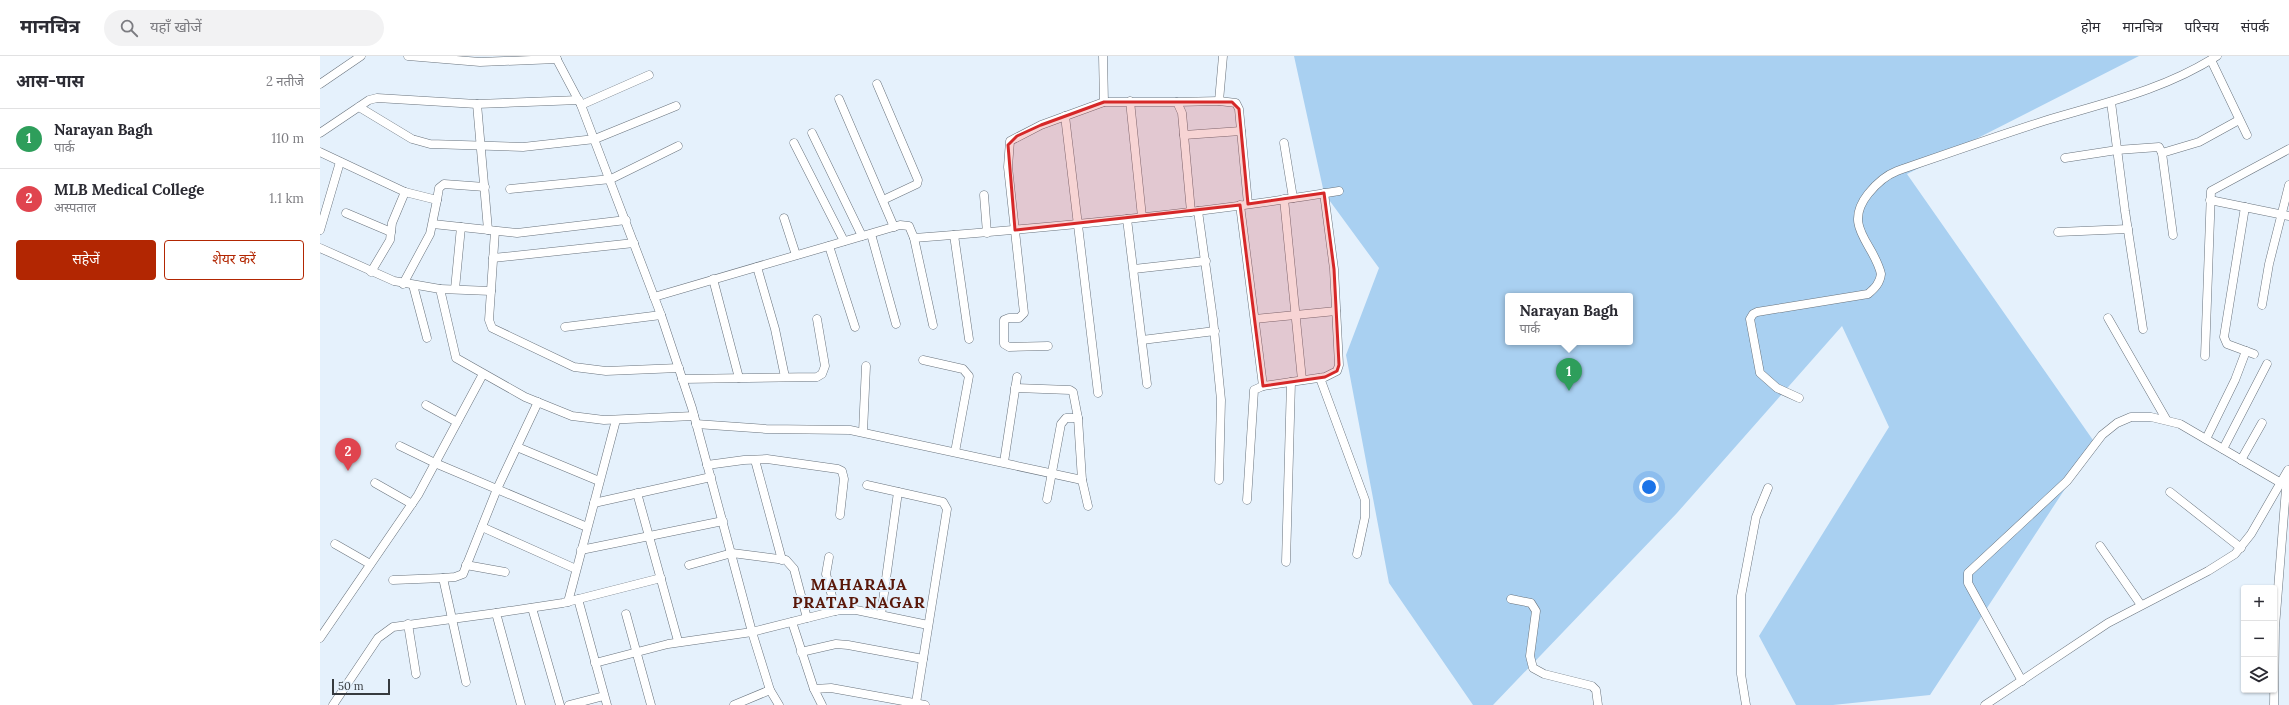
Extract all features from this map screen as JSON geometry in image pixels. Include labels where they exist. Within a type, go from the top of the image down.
[{"type":"street","points":[[408,56],[480,62],[556,57],[580,102],[611,179],[662,316],[708,465],[752,632],[770,690],[778,705]]},
{"type":"street","points":[[1103,56],[1104,102]]},
{"type":"street","points":[[1219,101],[1222,56]]},
{"type":"street","points":[[320,84],[359,57]]},
{"type":"street","points":[[1799,398],[1777,388],[1760,373],[1750,319],[1752,314],[1757,312],[1868,294],[1875,288],[1880,281],[1881,274],[1860,230],[1857,212],[1860,204],[1881,179],[1896,171],[2174,81],[2215,57],[2239,120],[2247,135]]},
{"type":"street","points":[[320,133],[359,107],[377,98],[477,104],[580,102],[650,75]]},
{"type":"street","points":[[877,84],[918,180],[917,184],[912,187],[883,200]]},
{"type":"street","points":[[839,100],[894,227]]},
{"type":"street","points":[[1130,101],[1142,217]]},
{"type":"street","points":[[1048,346],[1009,347],[1004,344],[1004,320],[1009,318],[1019,318],[1024,313],[1008,162],[1010,141],[1041,124],[1104,102],[1219,101],[1236,103],[1241,131],[1244,205],[1263,386]]},
{"type":"street","points":[[1177,102],[1181,108],[1194,211],[1206,261],[1215,332],[1221,400],[1219,480]]},
{"type":"street","points":[[2111,102],[2143,329]]},
{"type":"street","points":[[477,104],[485,187],[492,230],[493,258],[489,325],[492,328],[574,367],[606,371],[679,368]]},
{"type":"street","points":[[359,107],[412,139],[430,144],[523,147],[595,139],[676,106]]},
{"type":"street","points":[[1065,116],[1098,393]]},
{"type":"street","points":[[2162,153],[2199,142],[2239,120]]},
{"type":"street","points":[[1184,135],[1241,131]]},
{"type":"street","points":[[812,133],[867,235],[896,324]]},
{"type":"street","points":[[794,143],[844,242]]},
{"type":"street","points":[[1284,143],[1302,380]]},
{"type":"street","points":[[510,189],[611,179],[678,146]]},
{"type":"street","points":[[2065,158],[2156,146],[2161,149],[2173,235]]},
{"type":"street","points":[[2205,356],[2210,252],[2211,191],[2214,188],[2260,166],[2289,149]]},
{"type":"street","points":[[320,152],[405,192],[437,200]]},
{"type":"street","points":[[320,230],[340,162]]},
{"type":"street","points":[[403,284],[425,244],[433,224],[440,185],[485,187]]},
{"type":"street","points":[[2262,305],[2285,215],[2289,185]]},
{"type":"street","points":[[914,238],[987,233],[1127,219],[1244,205],[1339,191]]},
{"type":"street","points":[[371,272],[390,240],[392,222],[405,192]]},
{"type":"street","points":[[1247,500],[1254,390],[1263,386],[1332,375],[1337,371],[1339,365],[1334,269],[1324,193]]},
{"type":"street","points":[[984,195],[987,233]]},
{"type":"street","points":[[2210,200],[2285,215]]},
{"type":"street","points":[[2245,208],[2224,337],[2227,344],[2254,354]]},
{"type":"street","points":[[346,212],[391,232]]},
{"type":"street","points":[[784,218],[796,256]]},
{"type":"street","points":[[1127,219],[1148,384]]},
{"type":"street","points":[[433,224],[533,233],[626,220]]},
{"type":"street","points":[[654,297],[905,225],[909,226],[914,238],[933,325]]},
{"type":"street","points":[[455,289],[461,227]]},
{"type":"street","points":[[2058,232],[2128,229]]},
{"type":"street","points":[[954,235],[969,339]]},
{"type":"street","points":[[493,258],[634,243]]},
{"type":"street","points":[[829,246],[855,327]]},
{"type":"street","points":[[320,248],[371,272],[403,284],[440,289],[491,291]]},
{"type":"street","points":[[1134,269],[1206,261]]},
{"type":"street","points":[[757,267],[775,329],[785,377]]},
{"type":"street","points":[[714,279],[739,378]]},
{"type":"street","points":[[413,286],[427,338]]},
{"type":"street","points":[[440,289],[456,358],[483,374],[538,402],[572,416],[616,420],[695,420],[766,429],[850,430],[1052,472],[1082,480]]},
{"type":"street","points":[[1255,319],[1336,311]]},
{"type":"street","points":[[565,328],[662,316]]},
{"type":"street","points":[[2108,318],[2166,419]]},
{"type":"street","points":[[682,379],[817,377],[824,370],[816,319]]},
{"type":"street","points":[[1142,340],[1215,332]]},
{"type":"street","points":[[2206,439],[2235,380],[2246,351]]},
{"type":"street","points":[[923,360],[963,369],[968,376],[955,452]]},
{"type":"street","points":[[2223,449],[2267,364]]},
{"type":"street","points":[[863,432],[866,366]]},
{"type":"street","points":[[320,638],[412,504],[483,374]]},
{"type":"street","points":[[1004,462],[1017,377]]},
{"type":"street","points":[[1320,378],[1364,500],[1365,517],[1357,554]]},
{"type":"street","points":[[1286,562],[1290,382]]},
{"type":"street","points":[[1015,388],[1070,390],[1075,395],[1082,480],[1088,506]]},
{"type":"street","points":[[393,580],[460,576],[466,565],[497,489],[538,402]]},
{"type":"street","points":[[426,406],[457,422]]},
{"type":"street","points":[[2022,681],[1968,582],[1968,573],[2067,481],[2108,430],[2131,417],[2166,419],[2183,425],[2281,482]]},
{"type":"street","points":[[1047,498],[1062,420],[1078,418]]},
{"type":"street","points":[[568,602],[616,420]]},
{"type":"street","points":[[2241,460],[2262,423]]},
{"type":"street","points":[[400,446],[435,463],[587,527]]},
{"type":"street","points":[[517,447],[599,482]]},
{"type":"street","points":[[708,465],[767,459],[842,471],[844,479],[840,515]]},
{"type":"street","points":[[755,460],[782,560]]},
{"type":"street","points":[[1985,705],[2094,632],[2141,605],[2224,562],[2241,548],[2288,469]]},
{"type":"street","points":[[2274,705],[2275,627],[2288,469]]},
{"type":"street","points":[[594,503],[711,477]]},
{"type":"street","points":[[375,483],[412,504]]},
{"type":"street","points":[[867,485],[943,502],[946,505],[916,703]]},
{"type":"street","points":[[1746,705],[1741,674],[1741,596],[1756,517],[1768,488]]},
{"type":"street","points":[[881,615],[898,492]]},
{"type":"street","points":[[2170,492],[2241,548]]},
{"type":"street","points":[[637,493],[678,642]]},
{"type":"street","points":[[581,550],[723,521]]},
{"type":"street","points":[[482,527],[576,569]]},
{"type":"street","points":[[335,544],[370,564]]},
{"type":"street","points":[[2100,546],[2141,605]]},
{"type":"street","points":[[689,565],[732,554],[790,562],[794,569],[806,618]]},
{"type":"street","points":[[829,557],[826,574],[836,611]]},
{"type":"street","points":[[466,565],[505,572]]},
{"type":"street","points":[[443,578],[466,682]]},
{"type":"street","points":[[333,705],[378,638],[393,627],[568,602],[661,578]]},
{"type":"street","points":[[578,599],[607,705]]},
{"type":"street","points":[[1512,599],[1531,603],[1536,611],[1530,656],[1534,668],[1544,674],[1592,686],[1596,690],[1598,705]]},
{"type":"street","points":[[532,608],[560,705]]},
{"type":"street","points":[[595,663],[678,642],[752,632],[836,611],[852,610],[928,625]]},
{"type":"street","points":[[496,613],[522,705]]},
{"type":"street","points":[[626,614],[651,705]]},
{"type":"street","points":[[792,622],[814,689],[822,705]]},
{"type":"street","points":[[408,624],[416,674]]},
{"type":"street","points":[[801,652],[826,646],[848,644],[923,658]]},
{"type":"street","points":[[814,689],[831,688],[925,705]]},
{"type":"street","points":[[734,705],[770,690]]},
{"type":"street","points":[[569,705],[604,696]]},
{"type":"highlighted area","points":[[1104,102],[1232,102],[1239,109],[1248,204],[1324,193],[1334,269],[1339,365],[1337,371],[1325,377],[1263,386],[1240,205],[1015,230],[1008,145],[1017,136],[1041,125]]},
{"type":"shaded area","points":[[1294,56],[2139,56],[1907,174],[2095,443],[1930,695],[1833,705],[1796,705],[1759,636],[1889,427],[1842,326],[1677,513],[1493,705],[1473,705],[1389,583],[1346,355],[1379,268],[1324,193]]},
{"type":"place","name":"Narayan Bagh","points":[[1569,391]]},
{"type":"place","name":"MLB Medical College","points":[[348,471]]},
{"type":"district","name":"MAHARAJA PRATAP NAGAR","points":[[859,593]]}]
